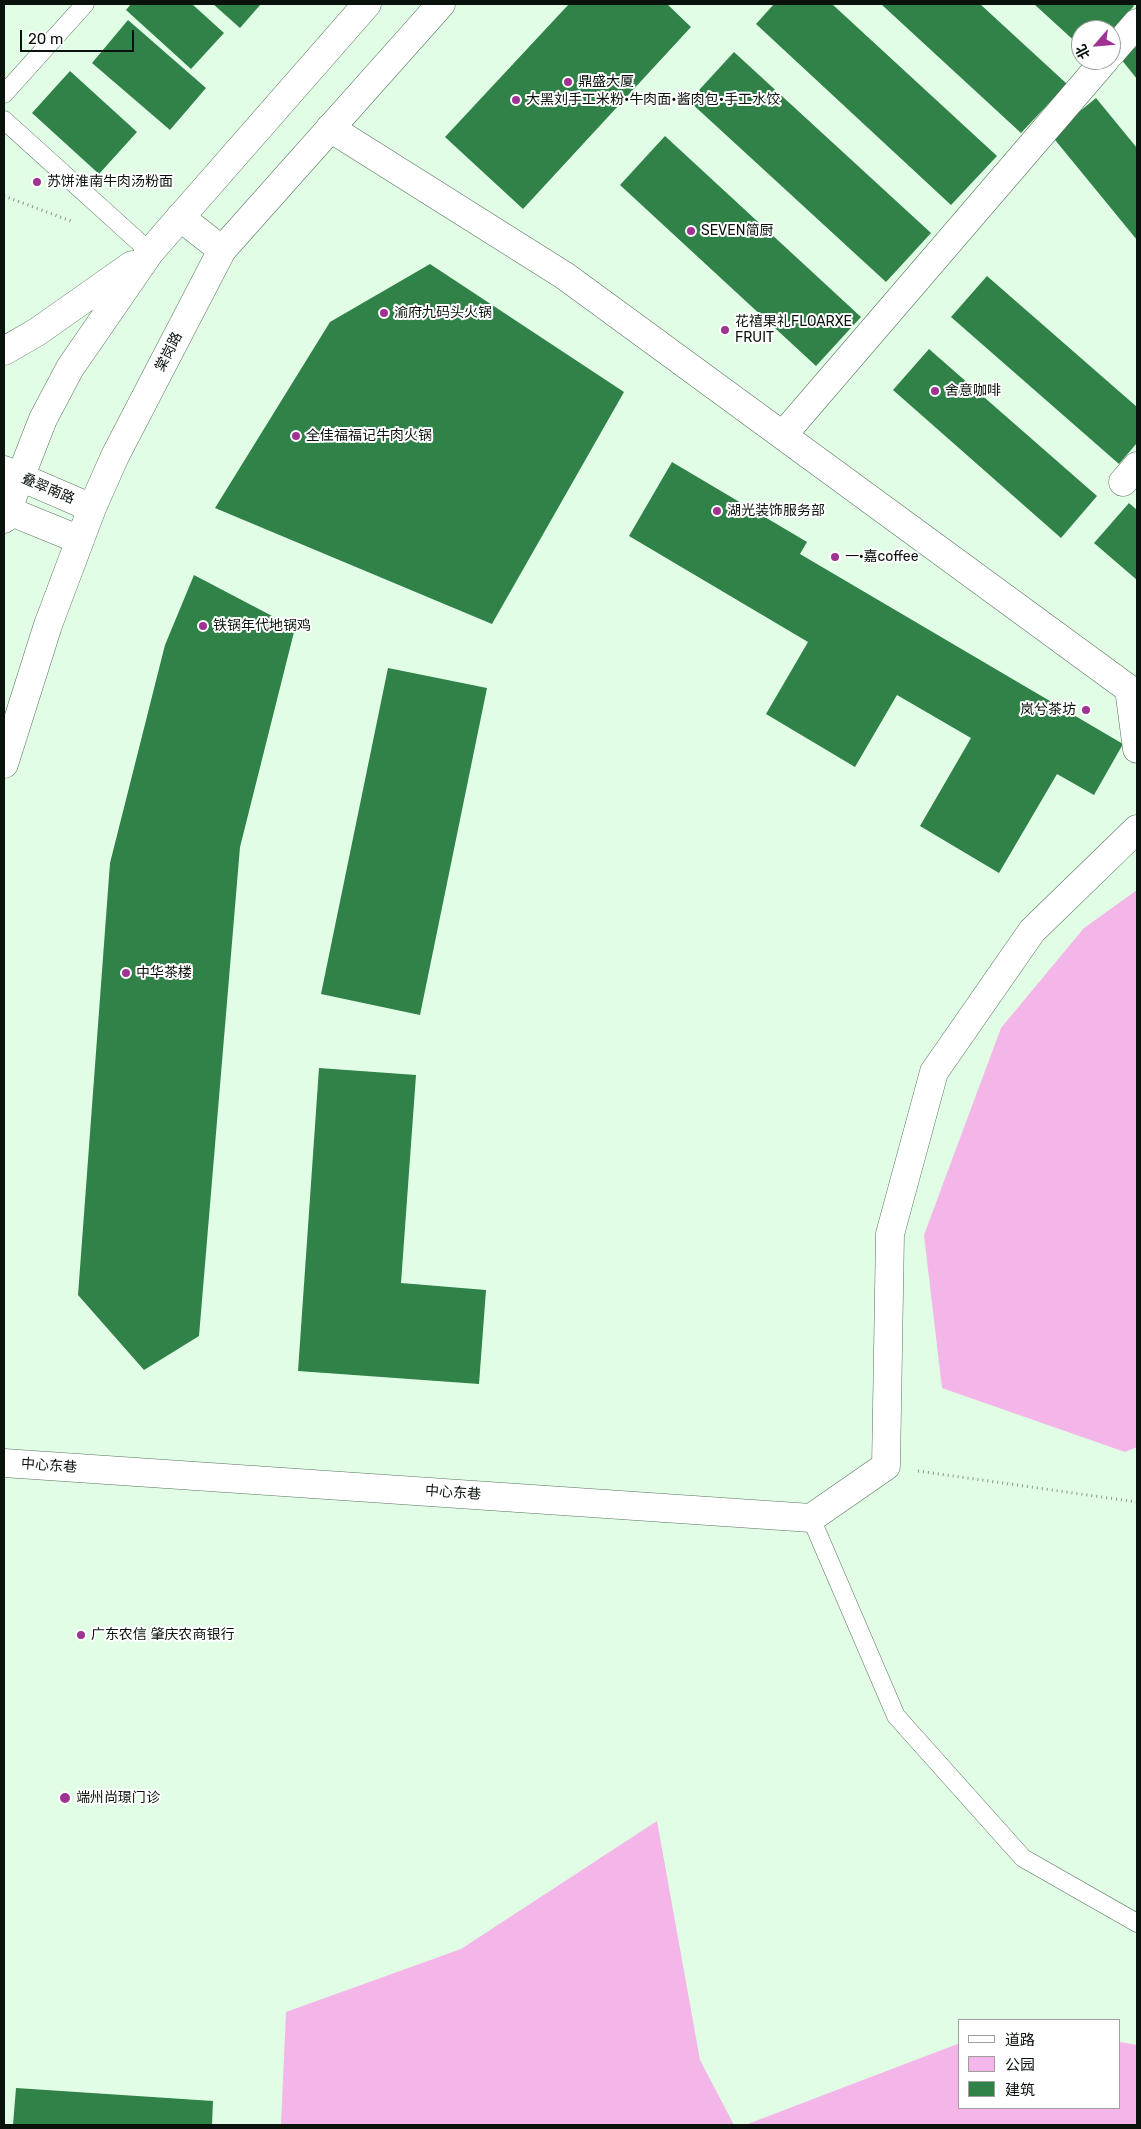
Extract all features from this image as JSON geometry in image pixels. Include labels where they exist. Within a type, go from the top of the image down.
[{"type":"street","points":[[80,540],[5,513],[12,474],[44,419],[70,368],[150,252],[367,4]]},
{"type":"street","name":"棠岗路","points":[[4,764],[48,625],[92,508],[115,456],[222,250],[441,4]]},
{"type":"street","points":[[1121,41],[1137,22]]},
{"type":"street","points":[[783,435],[1096,70]]},
{"type":"street","points":[[330,128],[565,276],[1129,689],[1137,749]]},
{"type":"street","points":[[180,216],[222,250]]},
{"type":"street","points":[[4,351],[76,306],[150,252]]},
{"type":"street","name":"叠翠南路","points":[[12,474],[92,508]]},
{"type":"street","points":[[811,1518],[886,1466],[890,1234],[934,1072],[1032,930],[1137,829]]},
{"type":"street","name":"中心东巷","points":[[4,1462],[811,1518]]},
{"type":"lane","points":[[4,94],[86,4]]},
{"type":"lane","points":[[4,120],[150,252]]},
{"type":"lane","points":[[811,1518],[896,1716],[1023,1858],[1137,1923]]},
{"type":"path","points":[[886,1466],[1137,1502]]},
{"type":"green space","points":[[1137,890],[1137,1447],[1125,1452],[942,1388],[924,1235],[1001,1028],[1084,928]]},
{"type":"green space","points":[[657,1821],[700,2060],[734,2125],[281,2125],[286,2012],[461,1949]]},
{"type":"green space","points":[[1121,2042],[1137,2045],[1137,2125],[745,2125],[958,2044],[958,2109],[1121,2109]]},
{"type":"building","points":[[131,4],[192,4],[224,33],[191,69],[126,10]]},
{"type":"building","points":[[213,4],[261,4],[240,28]]},
{"type":"building","name":"鼎盛大厦","points":[[569,4],[667,4],[691,27],[523,209],[445,137]]},
{"type":"building","points":[[774,4],[832,4],[997,156],[951,205],[756,24]]},
{"type":"building","points":[[881,4],[980,4],[1067,84],[1021,133]]},
{"type":"building","points":[[1034,4],[1132,4],[1134,6],[1121,20],[1071,20],[1071,38]]},
{"type":"building","points":[[128,20],[206,88],[170,130],[92,63]]},
{"type":"building","points":[[1137,46],[1137,79],[1121,59]]},
{"type":"building","points":[[734,52],[931,233],[886,282],[689,101]]},
{"type":"building","points":[[70,71],[137,132],[99,174],[32,113]]},
{"type":"building","points":[[1096,98],[1137,148],[1137,240],[1051,135]]},
{"type":"building","points":[[665,136],[861,317],[816,366],[620,185]]},
{"type":"building","points":[[430,264],[624,392],[492,624],[215,508],[330,322]]},
{"type":"building","points":[[987,276],[1137,407],[1137,443],[1119,464],[951,317]]},
{"type":"building","points":[[929,349],[1097,496],[1061,538],[893,390]]},
{"type":"building","points":[[672,462],[807,542],[800,554],[1123,744],[1094,795],[1057,774],[999,873],[920,826],[971,738],[897,695],[855,767],[766,714],[808,642],[629,536]]},
{"type":"building","points":[[1129,503],[1137,510],[1137,580],[1094,543]]},
{"type":"building","points":[[194,575],[295,628],[240,847],[199,1336],[144,1370],[78,1295],[110,863],[165,645]]},
{"type":"building","points":[[388,668],[487,688],[420,1015],[321,994]]},
{"type":"building","points":[[319,1068],[416,1075],[401,1283],[486,1290],[479,1384],[298,1371]]},
{"type":"building","points":[[16,2088],[213,2101],[212,2125],[13,2125]]},
{"type":"place","name":"鼎盛大厦","points":[[568,82]]},
{"type":"place","name":"大黑刘手工米粉•牛肉面•酱肉包•手工水饺","points":[[516,100]]},
{"type":"place","name":"苏饼淮南牛肉汤粉面","points":[[37,182]]},
{"type":"place","name":"SEVEN简厨","points":[[691,231]]},
{"type":"place","name":"渝府九码头火锅","points":[[384,313]]},
{"type":"place","name":"花禧果礼FLOARXE FRUIT","points":[[725,330]]},
{"type":"place","name":"舍意咖啡","points":[[935,391]]},
{"type":"place","name":"全佳福福记牛肉火锅","points":[[296,436]]},
{"type":"place","name":"湖光装饰服务部","points":[[717,511]]},
{"type":"place","name":"一·嘉coffee","points":[[835,557]]},
{"type":"place","name":"铁锅年代地锅鸡","points":[[203,626]]},
{"type":"place","name":"岚兮茶坊","points":[[1086,710]]},
{"type":"place","name":"中华茶楼","points":[[126,973]]},
{"type":"place","name":"广东农信 肇庆农商银行","points":[[81,1635]]},
{"type":"place","name":"端州尚璟门诊","points":[[65,1798]]}]
